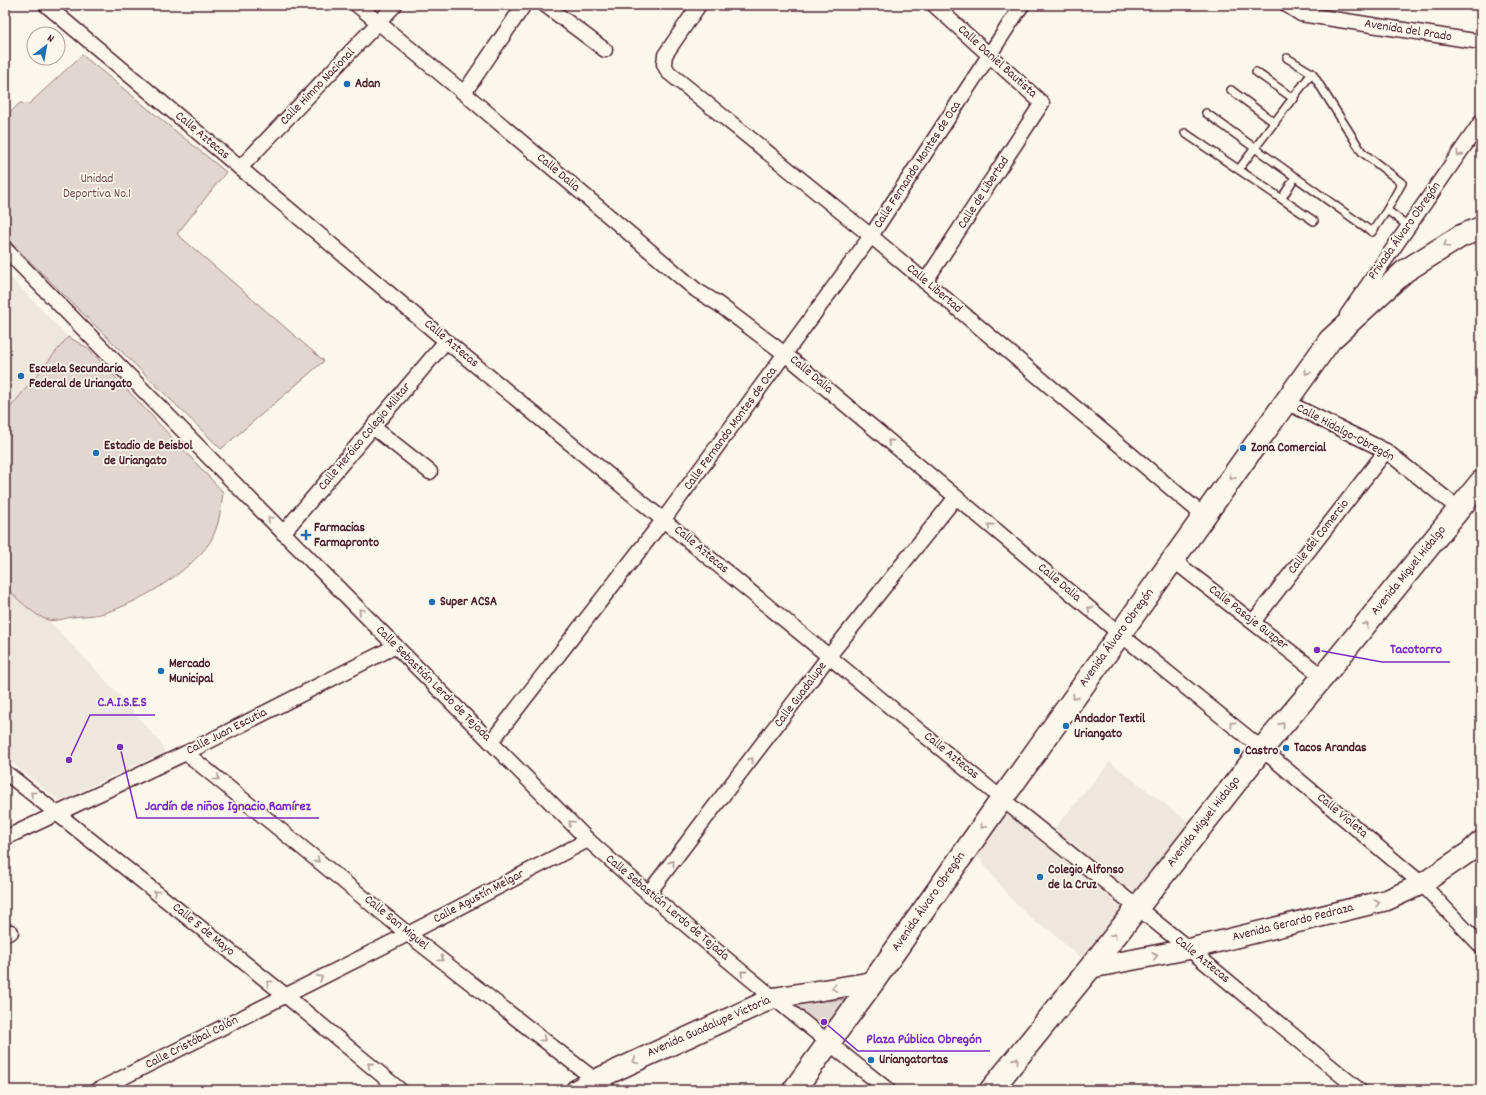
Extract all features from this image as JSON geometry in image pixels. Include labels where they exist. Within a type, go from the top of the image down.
[{"type":"main road","name":"Avenida Álvaro Obregón","points":[[794,1090],[873,982],[1330,340],[1405,271],[1461,236],[1481,228]]},
{"type":"main road","name":"Avenida Miguel Hidalgo","points":[[991,1090],[1090,968],[1262,749],[1323,677],[1481,482]]},
{"type":"street","name":"Calle Aztecas","points":[[46,5],[446,341],[664,519],[1002,799],[1189,949],[1359,1090]]},
{"type":"street","name":"Calle Dalia","points":[[357,5],[464,93],[696,290],[718,303],[786,354],[1120,634],[1262,749]]},
{"type":"street","name":"Calle Himno Nacional","points":[[240,168],[380,23],[395,5]]},
{"type":"street","points":[[464,93],[524,5]]},
{"type":"street","points":[[544,5],[605,50]]},
{"type":"street","name":"Calle Libertad","points":[[699,5],[665,55],[664,64],[668,72],[871,236],[1204,516]]},
{"type":"street","name":"Calle Daniel Bautista","points":[[934,5],[1042,103]]},
{"type":"street","name":"Calle Fernando Montes de Oca","points":[[491,742],[664,519],[786,354],[871,236],[1022,5]]},
{"type":"street","name":"Avenida del Prado","points":[[1289,6],[1301,14],[1481,42]]},
{"type":"street","name":"Calle de Libertad","points":[[926,282],[1042,103]]},
{"type":"street","name":"Privada Álvaro Obregón","points":[[1330,340],[1481,122]]},
{"type":"street","name":"Calle Sebastián Lerdo de Tejada","points":[[5,249],[588,840],[648,894],[773,998],[888,1090]]},
{"type":"street","name":"Calle Heróico Colegio Militar","points":[[284,533],[446,341]]},
{"type":"street","name":"Calle Hidalgo-Obregón","points":[[1286,402],[1386,452],[1459,509]]},
{"type":"street","points":[[374,427],[430,472]]},
{"type":"street","name":"Calle del Comercio","points":[[1253,622],[1386,452]]},
{"type":"street","name":"Calle Guadalupe","points":[[648,894],[830,656],[956,497]]},
{"type":"street","name":"Calle Pasaje Guzper","points":[[1173,560],[1323,677]]},
{"type":"street","name":"Calle Juan Escutia","points":[[5,838],[186,753],[396,646]]},
{"type":"street","name":"Calle Violeta","points":[[1262,749],[1422,884],[1481,946]]},
{"type":"street","name":"Calle San Miguel","points":[[186,753],[408,934],[602,1085]]},
{"type":"street","name":"Calle 5 de Mayo","points":[[5,772],[285,995],[400,1090]]},
{"type":"street","name":"Calle Agustín Melgar","points":[[285,995],[408,934],[588,840]]},
{"type":"street","name":"Avenida Gerardo Pedraza","points":[[1090,968],[1189,949],[1388,900],[1422,884],[1469,852],[1481,841]]},
{"type":"street","name":"Avenida Guadalupe Victoria","points":[[576,1090],[602,1085],[773,998],[873,982]]},
{"type":"street","name":"Calle Cristóbal Colón","points":[[98,1090],[285,995]]},
{"type":"lane","points":[[1206,112],[1372,232],[1387,210],[1402,183],[1362,152],[1312,74],[1287,58]]},
{"type":"lane","points":[[1256,72],[1294,99]]},
{"type":"lane","points":[[1239,169],[1312,74]]},
{"type":"lane","points":[[1231,90],[1275,123]]},
{"type":"lane","points":[[1185,133],[1314,221]]},
{"type":"lane","points":[[1282,198],[1296,177]]},
{"type":"lane","points":[[1387,210],[1408,226]]},
{"type":"shaded area","name":"Escuela Secundaria Federal de Uriangato","points":[[5,272],[68,337],[5,414]]},
{"type":"shaded area","points":[[5,587],[28,608],[49,621],[101,675],[160,742],[165,752],[97,783],[61,802],[5,757]]},
{"type":"shaded area","points":[[1110,762],[1190,823],[1134,892],[1054,829]]},
{"type":"shaded area","name":"Colegio Alfonso de la Cruz","points":[[1004,811],[1125,907],[1084,960],[1051,931],[1036,923],[1012,900],[975,853]]},
{"type":"green space","name":"Unidad Deportiva No.1","points":[[82,55],[226,172],[177,234],[324,361],[221,449],[5,237],[5,117],[20,103],[29,104]]},
{"type":"green space","name":"Estadio de Beisbol de Uriangato","points":[[68,337],[88,348],[223,492],[218,524],[210,542],[201,553],[176,576],[144,596],[113,610],[97,615],[48,620],[37,615],[5,587],[5,414]]},
{"type":"green space","points":[[856,999],[828,1035],[789,1002]]},
{"type":"place","name":"Adan","points":[[347,84]]},
{"type":"place","name":"Escuela Secundaria Federal de Uriangato","points":[[21,376]]},
{"type":"place","name":"Zona Comercial","points":[[1243,448]]},
{"type":"place","name":"Estadio de Beisbol de Uriangato","points":[[96,453]]},
{"type":"place","name":"Farmacias Farmapronto","points":[[306,535]]},
{"type":"place","name":"Super ACSA","points":[[432,602]]},
{"type":"place","name":"Tacotorro","points":[[1317,650]]},
{"type":"place","name":"Mercado Municipal","points":[[161,671]]},
{"type":"place","name":"Andador Textil Uriangato","points":[[1066,726]]},
{"type":"place","name":"Jardín de niños Ignacio Ramírez","points":[[120,747]]},
{"type":"place","name":"Tacos Arandas","points":[[1286,748]]},
{"type":"place","name":"Castro","points":[[1237,751]]},
{"type":"place","name":"C.A.I.S.E.S","points":[[69,760]]},
{"type":"place","name":"Colegio Alfonso de la Cruz","points":[[1040,877]]},
{"type":"place","name":"Plaza Pública Obregón","points":[[824,1022]]},
{"type":"place","name":"Uriangatortas","points":[[871,1060]]}]
